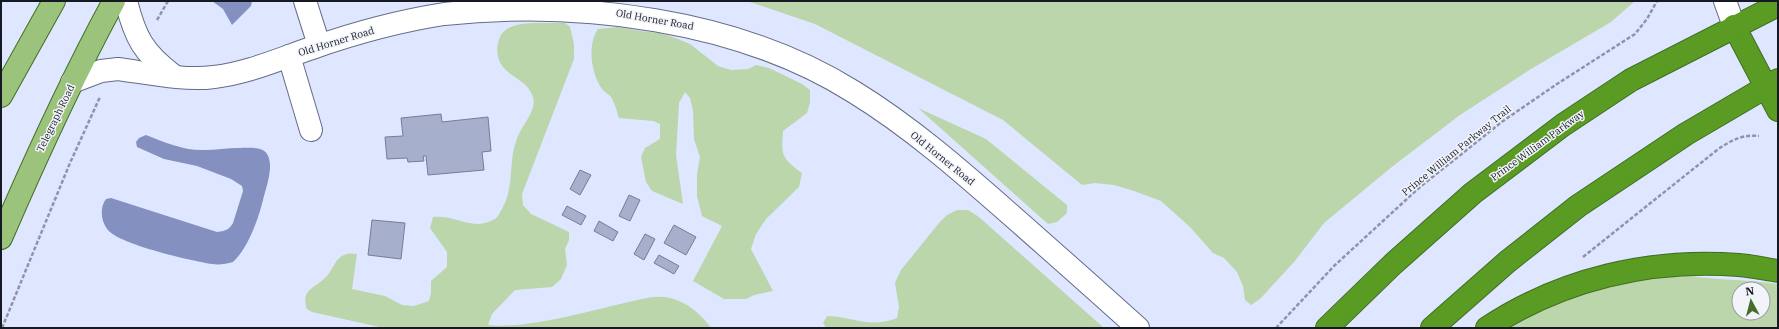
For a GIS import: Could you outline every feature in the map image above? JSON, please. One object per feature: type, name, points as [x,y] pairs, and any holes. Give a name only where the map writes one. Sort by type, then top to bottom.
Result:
[{"type":"highway","name":"Prince William Parkway","points":[[1327,328],[1393,264],[1473,193],[1563,125],[1631,80],[1734,26],[1778,5]]},
{"type":"highway","points":[[1734,26],[1772,84],[1778,110]]},
{"type":"highway","points":[[1432,328],[1507,262],[1578,206],[1686,134],[1772,84]]},
{"type":"highway","points":[[1487,328],[1504,317],[1542,298],[1582,282],[1625,271],[1690,264],[1739,265],[1778,271]]},
{"type":"main road","points":[[1,96],[54,1]]},
{"type":"main road","name":"Telegraph Road","points":[[1,238],[35,159],[72,82],[114,1]]},
{"type":"street","points":[[126,1],[131,20],[141,42],[156,62],[174,76]]},
{"type":"street","points":[[306,1],[319,45]]},
{"type":"street","points":[[1725,1],[1734,26]]},
{"type":"street","name":"Old Horner Road","points":[[72,82],[108,70],[118,69],[192,78],[224,75],[252,69],[319,45],[368,31],[453,12],[518,7],[585,8],[667,19],[710,29],[780,54],[854,91],[887,114],[956,167],[1138,328]]},
{"type":"street","points":[[289,56],[311,130]]},
{"type":"path","points":[[153,26],[168,1]]},
{"type":"path","name":"Prince William Parkway Trail","points":[[1276,328],[1334,266],[1420,187],[1503,121],[1635,34],[1647,19],[1657,1]]},
{"type":"path","points":[[2,328],[70,163],[100,96]]},
{"type":"path","points":[[1583,257],[1717,150],[1738,138],[1751,135],[1759,136]]},
{"type":"green space","points":[[747,1],[1635,1],[1611,22],[1531,69],[1460,115],[1393,166],[1324,223],[1294,262],[1260,299],[1251,305],[1245,300],[1243,286],[1237,272],[1224,258],[1213,253],[1190,227],[1161,201],[1114,185],[1095,183],[1082,185],[1003,120],[815,24]]},
{"type":"green space","points":[[533,23],[565,23],[570,27],[574,44],[574,59],[522,194],[523,205],[531,214],[569,232],[569,240],[565,249],[567,265],[561,279],[552,287],[515,290],[492,314],[488,325],[519,325],[571,316],[645,298],[664,297],[682,302],[698,313],[711,328],[384,328],[312,312],[307,309],[305,302],[307,293],[327,276],[340,257],[349,254],[357,254],[352,289],[385,296],[402,305],[414,306],[429,301],[431,281],[447,267],[447,252],[430,228],[433,217],[450,218],[472,224],[479,224],[487,223],[498,216],[508,195],[513,153],[517,140],[520,131],[529,117],[533,107],[534,102],[531,92],[524,83],[507,71],[500,62],[497,50],[500,36],[510,27],[517,25]]},
{"type":"green space","points":[[618,27],[659,33],[673,37],[690,44],[718,66],[731,70],[748,69],[756,65],[769,68],[802,84],[810,90],[810,103],[807,113],[783,131],[782,146],[784,156],[790,164],[802,173],[799,187],[766,219],[756,234],[751,249],[773,291],[754,295],[746,299],[724,299],[693,281],[722,226],[702,216],[697,196],[697,174],[700,157],[694,139],[693,111],[690,98],[685,92],[679,103],[676,155],[683,204],[652,191],[646,182],[641,157],[645,148],[660,139],[660,124],[653,121],[619,118],[612,99],[602,89],[595,75],[592,59],[592,43],[598,29]]},
{"type":"green space","points":[[918,108],[986,139],[1067,205],[1067,213],[1057,222],[1048,224]]},
{"type":"green space","points":[[957,210],[968,210],[979,217],[1104,328],[826,328],[823,323],[827,316],[862,322],[887,321],[897,318],[899,307],[895,283],[901,270],[939,223],[947,215]]},
{"type":"green space","points":[[1674,274],[1752,281],[1731,281],[1731,321],[1771,321],[1771,283],[1778,284],[1778,328],[1500,328],[1581,289]]},
{"type":"water","points":[[212,1],[252,1],[251,6],[232,25],[223,9]]},
{"type":"water","points":[[146,135],[174,146],[189,149],[205,150],[254,148],[265,151],[270,164],[267,186],[249,240],[239,256],[233,262],[215,264],[174,256],[129,242],[118,237],[107,229],[102,216],[102,207],[106,199],[111,198],[217,232],[226,230],[233,223],[243,191],[242,186],[231,179],[197,166],[164,159],[137,147],[136,142],[139,138]]},
{"type":"building","points":[[441,114],[442,122],[488,117],[491,151],[482,152],[484,170],[428,175],[426,156],[423,156],[424,161],[408,162],[407,158],[387,159],[385,137],[403,136],[401,118]]},
{"type":"building","points":[[580,170],[591,175],[580,195],[570,189]]},
{"type":"building","points":[[629,195],[640,200],[630,221],[619,216]]},
{"type":"building","points":[[567,206],[586,216],[581,225],[562,215]]},
{"type":"building","points":[[372,220],[405,223],[401,259],[368,255]]},
{"type":"building","points":[[599,221],[618,232],[613,241],[594,231]]},
{"type":"building","points":[[674,225],[696,237],[686,255],[664,243]]},
{"type":"building","points":[[645,234],[655,239],[644,260],[634,254]]},
{"type":"building","points":[[659,255],[679,266],[674,274],[654,263]]}]
